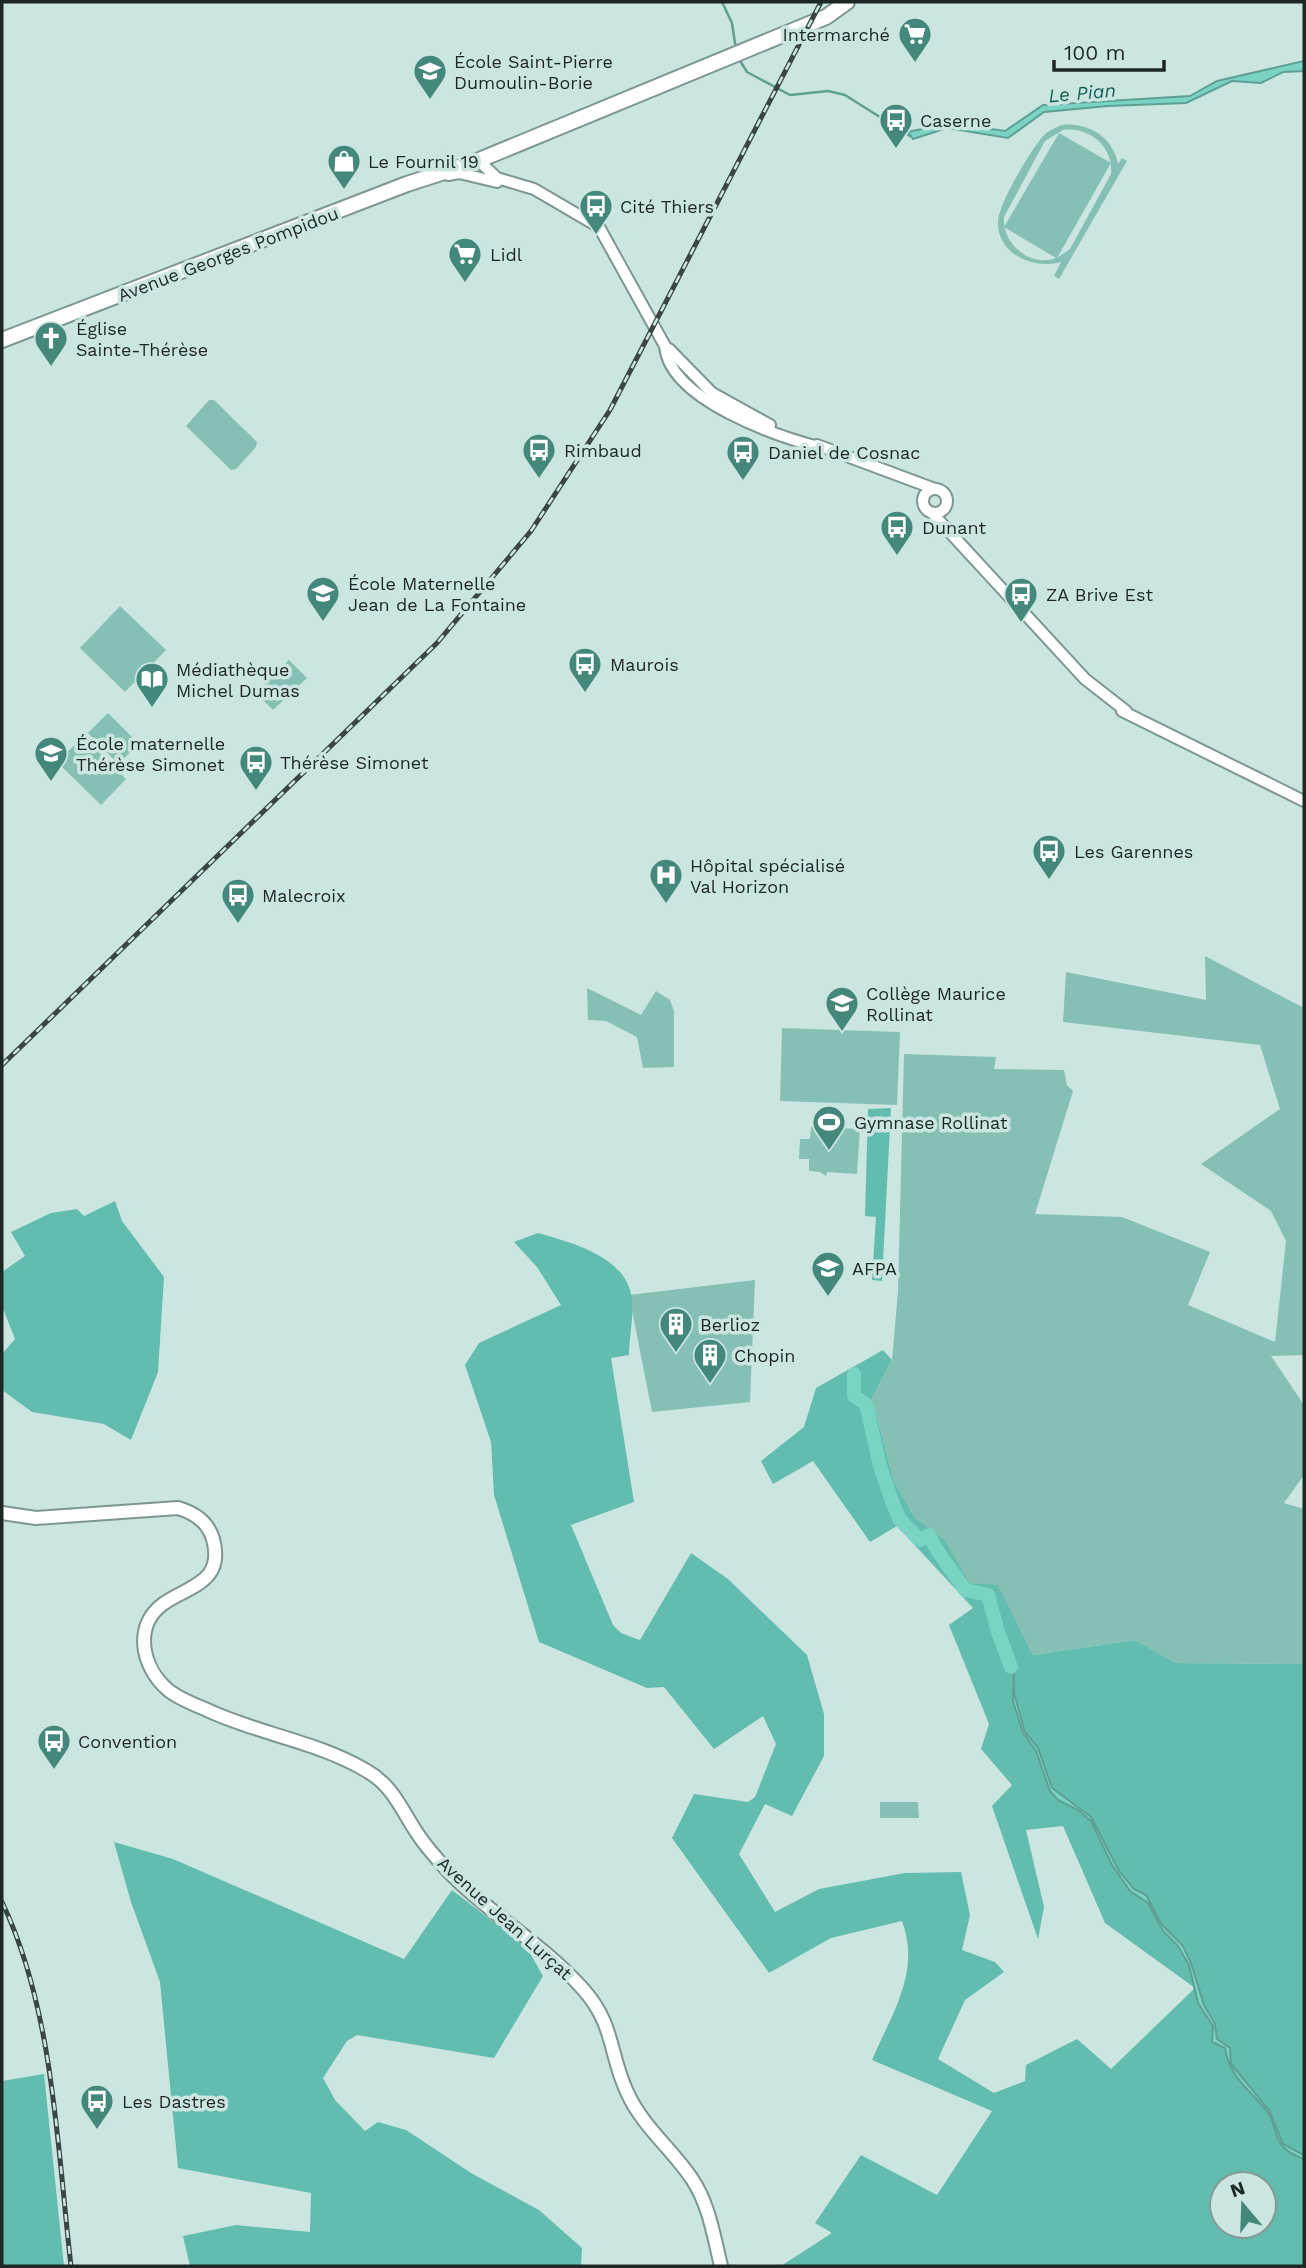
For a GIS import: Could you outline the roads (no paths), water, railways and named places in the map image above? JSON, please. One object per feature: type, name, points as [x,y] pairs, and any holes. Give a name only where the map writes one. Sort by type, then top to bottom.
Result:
[{"type":"main road","points":[[845,7],[859,2]]},
{"type":"main road","name":"Avenue Georges Pompidou","points":[[739,56],[845,7]]},
{"type":"main road","name":"Avenue Georges Pompidou","points":[[2,340],[419,180],[482,160],[568,121],[698,71],[817,31],[845,7]]},
{"type":"main road","name":"Avenue Georges Pompidou","points":[[482,160],[539,129],[568,121]]},
{"type":"main road","name":"Avenue Georges Pompidou","points":[[482,160],[539,129]]},
{"type":"main road","name":"Avenue Jean Lurçat","points":[[2,1513],[36,1518],[178,1508],[199,1518],[214,1543],[212,1567],[201,1584],[162,1604],[149,1619],[143,1639],[151,1668],[167,1689],[190,1702],[278,1738],[338,1754],[384,1783],[417,1834],[450,1873],[556,1962],[596,2005],[613,2042],[627,2092],[645,2122],[691,2178],[710,2223],[721,2266]]},
{"type":"street","points":[[482,160],[496,178],[516,183]]},
{"type":"street","points":[[482,160],[516,183],[567,206],[599,227],[678,373],[727,413],[790,440],[822,448]]},
{"type":"street","points":[[665,346],[697,380],[746,414],[822,448],[946,495],[946,524]]},
{"type":"street","points":[[678,373],[709,396],[720,398]]},
{"type":"street","points":[[727,413],[737,414],[782,434],[793,435]]},
{"type":"street","points":[[906,480],[926,510],[946,524],[1002,590],[1085,679],[1095,697],[1304,801]]},
{"type":"street","points":[[922,502],[925,494],[935,489]]},
{"type":"street","points":[[933,514],[946,507]]},
{"type":"waterway","name":"Le Pian","points":[[722,2],[732,23],[736,50]]},
{"type":"waterway","name":"Le Pian","points":[[739,59],[747,72],[790,95],[828,91],[845,95],[910,136]]},
{"type":"waterway","points":[[854,1374],[854,1396],[866,1404],[880,1466],[900,1520],[920,1540],[929,1535],[965,1590],[988,1595],[1011,1667]]},
{"type":"railway","points":[[2,1065],[437,643],[531,531],[610,410],[821,2]]},
{"type":"railway","points":[[2,1902],[33,1988],[43,2034],[57,2127],[71,2266]]},
{"type":"place","name":"Intermarché","points":[[915,64]]},
{"type":"place","name":"École Saint-Pierre Dumoulin-Borie","points":[[430,101]]},
{"type":"place","name":"Caserne","points":[[896,150]]},
{"type":"place","name":"Le Fournil 19","points":[[344,191]]},
{"type":"place","name":"Cité Thiers","points":[[596,236]]},
{"type":"place","name":"Lidl","points":[[465,284]]},
{"type":"place","name":"Église Sainte-Thérèse","points":[[51,368]]},
{"type":"place","name":"Rimbaud","points":[[539,480]]},
{"type":"place","name":"Daniel de Cosnac","points":[[743,482]]},
{"type":"place","name":"Dunant","points":[[897,557]]},
{"type":"place","name":"École Maternelle Jean de La Fontaine","points":[[323,623]]},
{"type":"place","name":"ZA Brive Est","points":[[1021,624]]},
{"type":"place","name":"Maurois","points":[[585,694]]},
{"type":"place","name":"Médiathèque Michel Dumas","points":[[152,709]]},
{"type":"place","name":"École maternelle Thérèse Simonet","points":[[51,783]]},
{"type":"place","name":"Thérèse Simonet","points":[[256,792]]},
{"type":"place","name":"Les Garennes","points":[[1049,881]]},
{"type":"place","name":"Hôpital spécialisé Val Horizon","points":[[666,905]]},
{"type":"place","name":"Malecroix","points":[[238,925]]},
{"type":"place","name":"Collège Maurice Rollinat","points":[[842,1033]]},
{"type":"place","name":"Gymnase Rollinat","points":[[829,1152]]},
{"type":"place","name":"AFPA","points":[[828,1298]]},
{"type":"place","name":"Berlioz","points":[[676,1354]]},
{"type":"place","name":"Chopin","points":[[710,1385]]},
{"type":"place","name":"Convention","points":[[54,1771]]},
{"type":"place","name":"Les Dastres","points":[[97,2131]]}]
